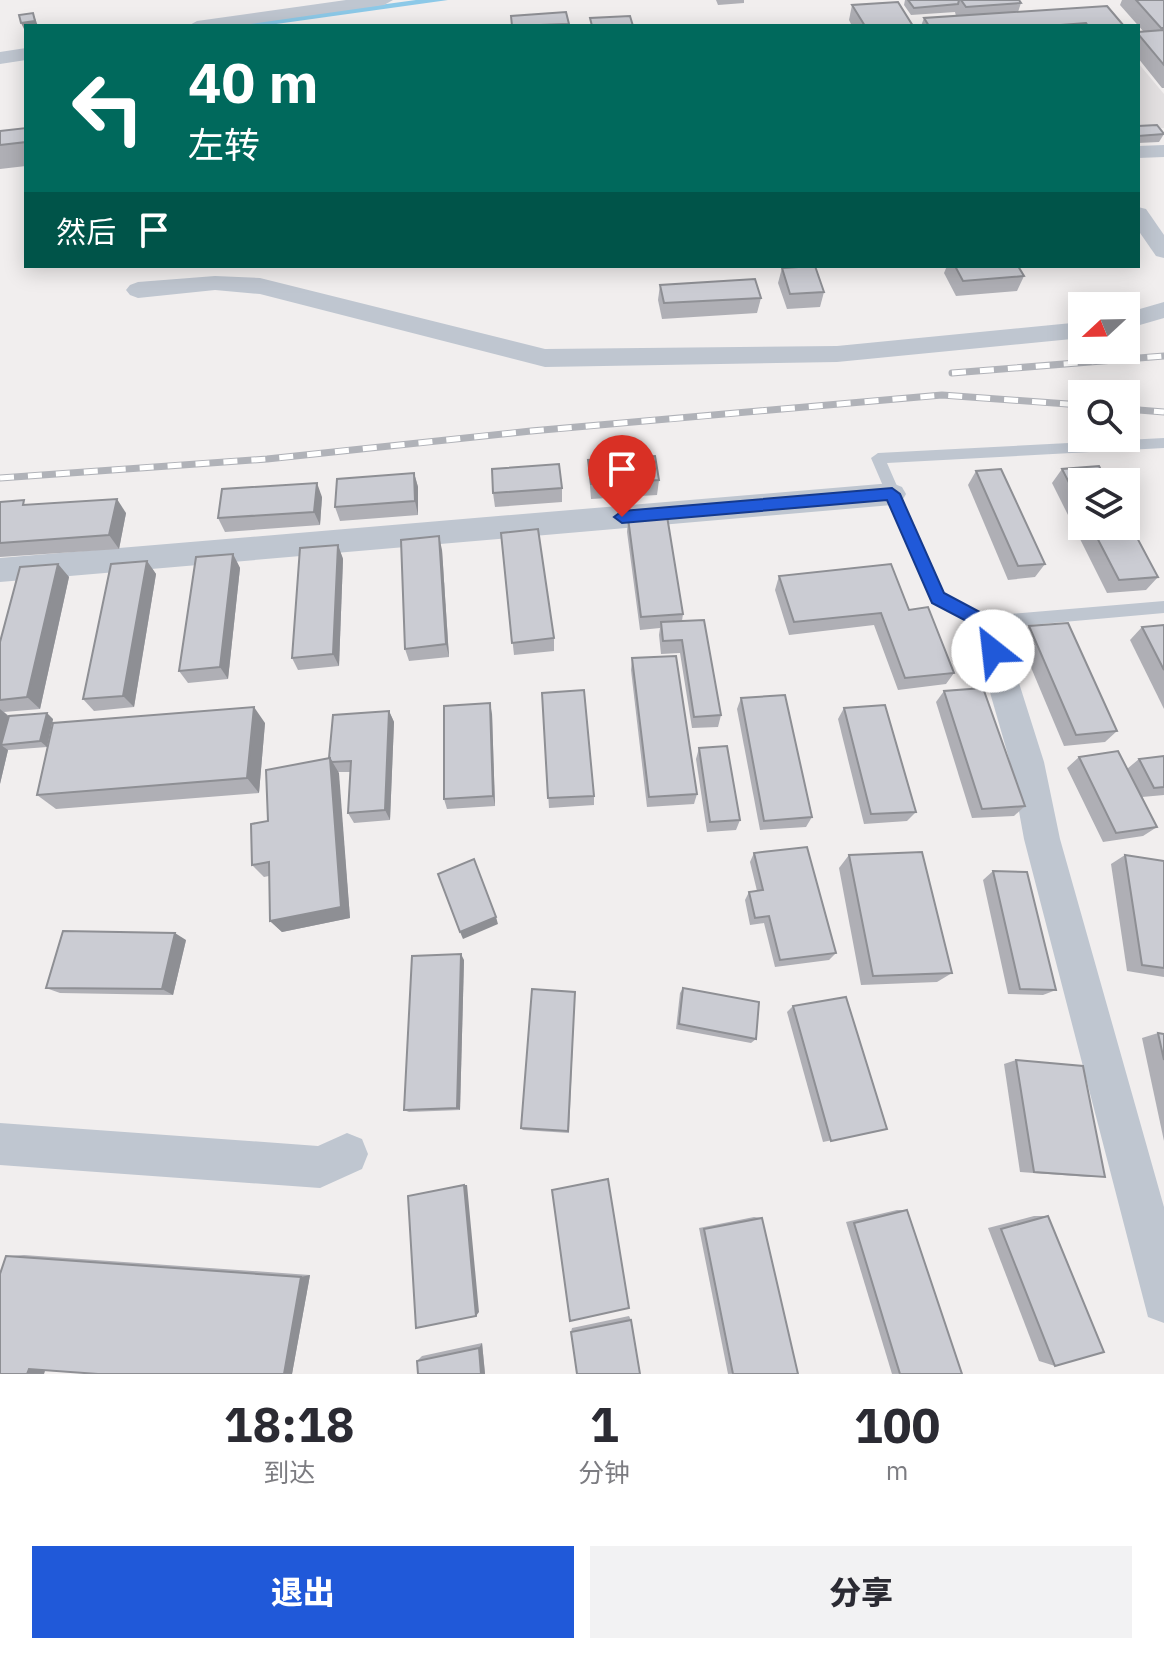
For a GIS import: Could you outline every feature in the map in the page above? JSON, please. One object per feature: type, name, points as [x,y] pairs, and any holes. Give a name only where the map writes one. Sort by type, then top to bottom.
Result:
[{"type":"street","points":[[211,24],[384,0]]},
{"type":"street","points":[[0,58],[24,54]]},
{"type":"street","points":[[1140,152],[1164,151]]},
{"type":"street","points":[[1140,217],[1164,251]]},
{"type":"street","points":[[138,290],[215,283],[260,286],[545,358],[837,354],[1068,331]]},
{"type":"street","points":[[1140,317],[1164,310]]},
{"type":"street","points":[[0,570],[892,494]]},
{"type":"street","points":[[985,623],[1027,762],[1042,839],[1143,1209],[1164,1301]]},
{"type":"street","points":[[0,1144],[320,1167],[347,1154]]},
{"type":"lane","points":[[1164,443],[878,458],[938,598],[985,623],[1164,607]]},
{"type":"shaded area","points":[[1140,65],[1164,94],[1164,128],[1140,130]]},
{"type":"water","points":[[416,0],[448,0],[276,24],[240,24]]},
{"type":"building","points":[[908,0],[959,0],[958,4],[914,8]]},
{"type":"building","points":[[961,0],[1019,0],[1021,3],[966,7]]},
{"type":"building","points":[[1136,0],[1164,0],[1164,28],[1161,28]]},
{"type":"building","points":[[898,2],[912,24],[864,24],[852,5]]},
{"type":"building","points":[[1107,6],[1122,24],[928,24],[924,18]]},
{"type":"building","points":[[566,12],[569,24],[512,24],[511,16]]},
{"type":"building","points":[[33,13],[35,21],[21,23],[19,15]]},
{"type":"building","points":[[630,16],[632,24],[592,24],[590,18]]},
{"type":"building","points":[[1164,30],[1164,65],[1140,36],[1140,32]]},
{"type":"building","points":[[1157,125],[1164,134],[1140,136],[1140,126]]},
{"type":"building","points":[[24,128],[24,142],[0,145],[0,131]]},
{"type":"building","points":[[782,268],[816,268],[824,292],[790,294]]},
{"type":"building","points":[[956,268],[1019,268],[1024,276],[963,281]]},
{"type":"building","points":[[755,279],[761,298],[664,303],[660,285]]},
{"type":"building","points":[[655,456],[659,480],[591,484],[588,460]]},
{"type":"building","points":[[559,464],[562,488],[493,493],[492,469]]},
{"type":"building","points":[[1001,469],[1045,564],[1018,566],[976,471]]},
{"type":"building","points":[[414,473],[415,501],[335,507],[337,479]]},
{"type":"building","points":[[317,483],[314,512],[218,518],[222,489]]},
{"type":"building","points":[[117,499],[109,535],[0,543],[0,502],[24,500],[23,505]]},
{"type":"building","points":[[667,516],[683,614],[641,617],[628,518]]},
{"type":"building","points":[[538,529],[554,638],[512,643],[501,533]]},
{"type":"building","points":[[439,536],[446,644],[405,649],[401,540]]},
{"type":"building","points":[[1098,540],[1138,540],[1158,577],[1119,580]]},
{"type":"building","points":[[338,545],[333,654],[292,658],[300,548]]},
{"type":"building","points":[[233,554],[220,667],[179,671],[196,557]]},
{"type":"building","points":[[147,561],[123,696],[83,699],[111,564]]},
{"type":"building","points":[[58,564],[27,697],[0,700],[0,642],[20,567]]},
{"type":"building","points":[[891,564],[909,610],[928,607],[954,673],[905,678],[881,613],[794,622],[779,576]]},
{"type":"building","points":[[704,620],[721,715],[694,717],[682,640],[663,641],[661,622]]},
{"type":"building","points":[[1068,623],[1117,731],[1076,735],[1029,626]]},
{"type":"building","points":[[1164,625],[1164,670],[1142,627]]},
{"type":"building","points":[[676,656],[697,794],[649,797],[632,658]]},
{"type":"building","points":[[983,688],[1025,806],[982,809],[944,691]]},
{"type":"building","points":[[584,690],[594,796],[548,798],[542,693]]},
{"type":"building","points":[[785,695],[812,817],[764,821],[741,698]]},
{"type":"building","points":[[490,703],[493,796],[444,799],[444,706]]},
{"type":"building","points":[[885,705],[916,812],[871,814],[844,708]]},
{"type":"building","points":[[254,707],[247,778],[37,795],[53,723]]},
{"type":"building","points":[[389,711],[385,810],[348,813],[351,761],[332,762],[329,758],[333,715]]},
{"type":"building","points":[[47,713],[40,741],[1,745],[9,716]]},
{"type":"building","points":[[727,746],[740,820],[710,822],[699,748]]},
{"type":"building","points":[[1118,751],[1157,827],[1116,833],[1079,757]]},
{"type":"building","points":[[1164,756],[1164,787],[1154,788],[1139,759]]},
{"type":"building","points":[[330,758],[341,907],[270,921],[269,862],[252,865],[251,824],[268,821],[266,770]]},
{"type":"building","points":[[807,847],[836,953],[780,960],[769,916],[755,918],[749,892],[763,890],[754,853]]},
{"type":"building","points":[[922,852],[952,973],[873,976],[849,855]]},
{"type":"building","points":[[1125,855],[1164,861],[1164,968],[1142,965]]},
{"type":"building","points":[[474,859],[496,917],[460,932],[438,874]]},
{"type":"building","points":[[993,871],[1027,872],[1056,990],[1020,989]]},
{"type":"building","points":[[63,931],[175,933],[162,989],[46,988]]},
{"type":"building","points":[[461,954],[457,1108],[404,1110],[412,956]]},
{"type":"building","points":[[683,988],[759,1002],[756,1039],[679,1024]]},
{"type":"building","points":[[532,989],[575,992],[568,1131],[521,1128]]},
{"type":"building","points":[[846,997],[887,1129],[831,1141],[793,1006]]},
{"type":"building","points":[[1158,1033],[1164,1034],[1164,1060]]},
{"type":"building","points":[[1016,1060],[1083,1066],[1105,1177],[1034,1172]]},
{"type":"building","points":[[608,1179],[629,1308],[570,1321],[552,1190]]},
{"type":"building","points":[[464,1185],[476,1316],[416,1328],[408,1196]]},
{"type":"building","points":[[907,1210],[962,1374],[900,1374],[854,1223]]},
{"type":"building","points":[[1048,1216],[1104,1352],[1055,1366],[1001,1229]]},
{"type":"building","points":[[762,1218],[798,1374],[733,1374],[704,1229]]},
{"type":"building","points":[[6,1256],[301,1277],[284,1374],[98,1374],[29,1369],[27,1374],[0,1374],[0,1274]]},
{"type":"building","points":[[631,1320],[640,1374],[577,1374],[571,1332]]},
{"type":"building","points":[[479,1348],[481,1374],[418,1374],[417,1361]]},
{"type":"railway","points":[[952,373],[1164,356]]},
{"type":"railway","points":[[0,478],[267,459],[531,431],[942,395],[1068,404]]},
{"type":"railway","points":[[1140,410],[1164,412]]},
{"type":"route","points":[[622,517],[892,494],[938,598],[985,623],[993,651]]}]
